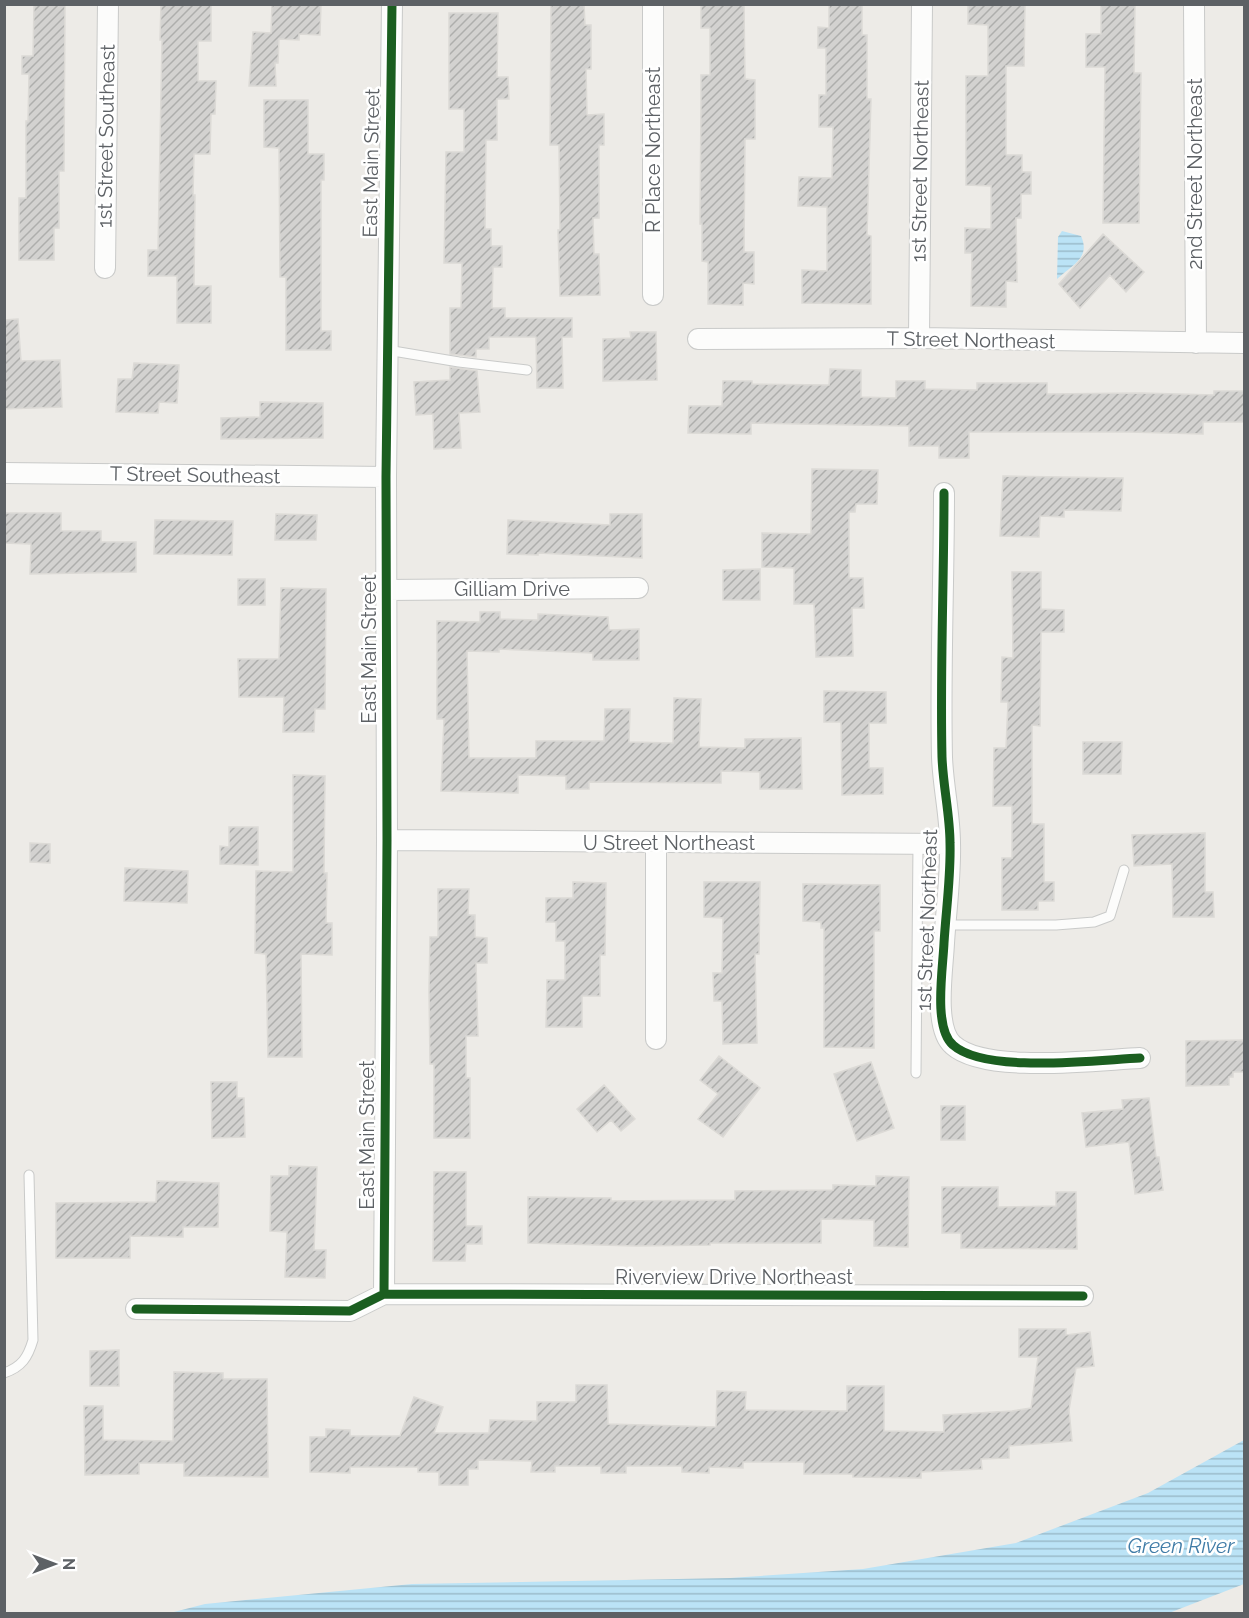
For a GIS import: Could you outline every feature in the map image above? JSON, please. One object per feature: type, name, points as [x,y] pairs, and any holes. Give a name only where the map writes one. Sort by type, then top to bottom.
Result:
[{"type":"street","name":"1st Street Southeast","points":[[105,268],[108,4]]},
{"type":"street","name":"East Main Street","points":[[384,1294],[387,840],[386,477],[392,4]]},
{"type":"street","name":"R Place Northeast","points":[[653,4],[653,295]]},
{"type":"street","name":"1st Street Northeast","points":[[919,338],[922,4]]},
{"type":"street","name":"2nd Street Northeast","points":[[1194,4],[1196,343]]},
{"type":"street","name":"T Street Northeast","points":[[698,339],[919,338],[1245,343]]},
{"type":"street","name":"T Street Southeast","points":[[4,473],[386,477]]},
{"type":"street","name":"1st Street Northeast","points":[[944,493],[942,759],[950,844],[942,1018],[946,1037],[960,1051],[983,1059],[1016,1063],[1140,1058]]},
{"type":"street","name":"Gilliam Drive","points":[[386,590],[638,588]]},
{"type":"street","name":"U Street Northeast","points":[[387,840],[950,844]]},
{"type":"street","points":[[656,843],[656,1039]]},
{"type":"street","points":[[136,1309],[351,1311],[384,1294]]},
{"type":"street","name":"Riverview Drive Northeast","points":[[384,1294],[1083,1296]]},
{"type":"lane","points":[[387,350],[527,370]]},
{"type":"lane","points":[[916,1073],[918,844]]},
{"type":"lane","points":[[945,925],[1056,925],[1094,922],[1110,916],[1124,870]]},
{"type":"lane","points":[[4,1373],[17,1368],[29,1354],[33,1340],[29,1175]]},
{"type":"water","points":[[1062,231],[1081,236],[1084,250],[1074,265],[1057,279],[1058,237]]},
{"type":"water","name":"Green River","points":[[1244,1440],[1244,1584],[1169,1613],[170,1613],[205,1604],[412,1584],[730,1578],[863,1569],[1016,1543],[1148,1493]]},
{"type":"building","points":[[34,4],[65,4],[64,171],[59,171],[59,228],[54,228],[54,260],[19,260],[19,198],[26,198],[26,121],[28,121],[29,74],[22,74],[22,56],[33,56]]},
{"type":"building","points":[[161,4],[211,5],[211,41],[198,41],[198,81],[216,81],[215,114],[211,114],[210,154],[194,154],[193,195],[195,195],[194,286],[211,286],[211,323],[177,323],[177,276],[148,276],[148,250],[158,250]]},
{"type":"building","points":[[272,4],[321,4],[320,35],[299,34],[299,40],[279,39],[278,63],[275,63],[276,86],[249,86],[253,32],[271,33]]},
{"type":"building","points":[[551,4],[584,4],[585,25],[591,25],[591,69],[586,69],[587,115],[604,114],[604,145],[599,145],[599,218],[593,218],[594,254],[599,254],[600,295],[560,296],[559,145],[550,145]]},
{"type":"building","points":[[701,4],[744,4],[745,79],[755,80],[755,139],[745,139],[744,252],[754,252],[754,284],[743,283],[743,305],[708,304],[708,262],[702,261],[702,224],[700,224],[701,75],[710,75],[710,28],[701,28]]},
{"type":"building","points":[[829,4],[862,4],[862,35],[867,35],[867,99],[871,99],[867,235],[871,236],[871,304],[802,303],[802,270],[827,271],[827,207],[798,206],[799,177],[832,178],[833,127],[819,127],[819,95],[826,95],[826,48],[818,48],[818,27],[829,28]]},
{"type":"building","points":[[968,4],[1025,4],[1024,66],[1006,66],[1006,155],[1022,155],[1022,172],[1031,172],[1031,194],[1021,194],[1021,218],[1016,218],[1017,282],[1006,281],[1006,307],[971,306],[972,253],[965,253],[965,228],[991,229],[991,186],[966,185],[966,76],[988,76],[988,25],[968,24]]},
{"type":"building","points":[[1101,4],[1135,4],[1134,73],[1141,73],[1139,223],[1103,223],[1105,67],[1086,67],[1086,34],[1101,34]]},
{"type":"building","points":[[449,13],[498,13],[497,77],[508,77],[509,99],[497,99],[497,140],[486,140],[485,229],[491,229],[491,246],[502,246],[502,267],[493,267],[492,308],[505,308],[505,318],[572,318],[572,337],[562,337],[563,388],[537,388],[536,337],[489,337],[489,349],[476,349],[476,357],[450,354],[450,308],[461,308],[462,263],[444,263],[446,152],[464,152],[464,109],[449,109]]},
{"type":"building","points":[[264,100],[308,100],[308,154],[324,154],[324,180],[321,180],[321,331],[331,331],[331,350],[286,350],[286,277],[280,277],[279,148],[264,147]]},
{"type":"building","points":[[1103,234],[1144,272],[1126,292],[1110,275],[1080,308],[1059,284]]},
{"type":"building","points":[[18,319],[21,361],[60,360],[62,407],[4,409],[4,320]]},
{"type":"building","points":[[630,332],[656,332],[657,380],[603,381],[603,339],[631,338]]},
{"type":"building","points":[[134,363],[179,365],[177,403],[159,402],[158,413],[116,412],[118,379],[132,379]]},
{"type":"building","points":[[450,367],[477,371],[480,412],[459,413],[461,448],[434,449],[433,414],[416,415],[414,382],[450,380]]},
{"type":"building","points":[[830,369],[861,370],[861,397],[896,398],[896,381],[925,381],[925,389],[977,390],[977,383],[1047,383],[1047,394],[1214,395],[1214,391],[1245,391],[1245,422],[1203,422],[1203,434],[969,432],[969,458],[939,458],[939,446],[909,446],[909,426],[751,423],[751,434],[688,433],[689,406],[722,406],[723,381],[752,381],[752,384],[829,385]]},
{"type":"building","points":[[260,402],[323,403],[323,438],[221,439],[221,418],[260,417]]},
{"type":"building","points":[[812,469],[878,470],[877,504],[856,504],[855,512],[849,512],[849,578],[863,578],[864,608],[852,608],[853,656],[816,657],[814,604],[794,604],[794,568],[762,567],[762,533],[811,534]]},
{"type":"building","points":[[1003,476],[1123,478],[1121,511],[1064,510],[1064,517],[1040,516],[1039,537],[1000,536]]},
{"type":"building","points":[[4,513],[61,513],[61,531],[101,531],[101,542],[136,542],[136,572],[30,574],[31,544],[4,543]]},
{"type":"building","points":[[276,514],[317,515],[316,540],[275,540]]},
{"type":"building","points":[[610,514],[642,514],[642,558],[538,553],[538,555],[507,554],[508,520],[610,525]]},
{"type":"building","points":[[155,520],[233,521],[232,555],[154,554]]},
{"type":"building","points":[[760,569],[760,600],[723,600],[723,570]]},
{"type":"building","points":[[1012,572],[1041,572],[1041,609],[1064,610],[1064,632],[1041,632],[1040,726],[1032,725],[1032,824],[1044,824],[1044,882],[1054,882],[1054,901],[1038,901],[1038,910],[1002,910],[1002,858],[1012,858],[1012,806],[993,806],[994,748],[1006,748],[1008,702],[1001,702],[1002,657],[1013,658]]},
{"type":"building","points":[[238,579],[265,579],[265,605],[238,605]]},
{"type":"building","points":[[281,588],[326,589],[325,709],[315,709],[314,732],[283,732],[284,697],[239,697],[238,659],[279,659]]},
{"type":"building","points":[[480,612],[500,612],[500,619],[538,620],[538,614],[608,617],[609,630],[639,629],[639,660],[593,660],[593,653],[499,649],[499,652],[467,651],[469,758],[536,758],[536,741],[604,741],[605,709],[630,709],[629,742],[673,743],[674,698],[701,699],[699,747],[745,748],[745,739],[801,738],[802,789],[760,789],[760,772],[721,771],[721,783],[589,782],[589,789],[566,789],[566,776],[518,775],[518,793],[441,791],[444,719],[437,719],[437,621],[480,622]]},
{"type":"building","points":[[824,691],[886,692],[886,723],[869,723],[869,768],[883,768],[883,794],[842,795],[841,722],[824,722]]},
{"type":"building","points":[[1083,742],[1122,742],[1121,774],[1083,774]]},
{"type":"building","points":[[293,775],[325,776],[324,873],[327,873],[326,923],[332,923],[332,955],[301,954],[302,1057],[268,1057],[266,954],[255,953],[256,871],[293,872]]},
{"type":"building","points":[[229,827],[258,827],[258,865],[220,864],[220,846],[229,847]]},
{"type":"building","points":[[1205,833],[1205,892],[1213,892],[1214,917],[1173,917],[1172,864],[1134,866],[1132,835]]},
{"type":"building","points":[[30,843],[50,844],[50,863],[30,862]]},
{"type":"building","points":[[125,868],[188,871],[187,903],[124,901]]},
{"type":"building","points":[[573,882],[606,883],[605,955],[600,955],[600,996],[582,996],[582,1027],[546,1027],[547,980],[565,980],[565,941],[556,941],[556,922],[546,922],[546,898],[573,898]]},
{"type":"building","points":[[704,882],[760,882],[759,954],[755,954],[757,1043],[723,1044],[722,1001],[714,1001],[713,973],[722,973],[723,918],[704,917]]},
{"type":"building","points":[[803,884],[880,885],[880,931],[874,931],[874,1048],[824,1047],[824,928],[821,928],[821,922],[803,921]]},
{"type":"building","points":[[438,889],[469,889],[468,915],[475,915],[475,937],[487,938],[487,963],[476,963],[478,1036],[466,1036],[466,1078],[470,1078],[470,1138],[434,1138],[434,1064],[430,1064],[429,990],[430,937],[438,937]]},
{"type":"building","points":[[1245,1040],[1245,1072],[1233,1072],[1233,1077],[1229,1077],[1229,1085],[1186,1086],[1186,1041]]},
{"type":"building","points":[[719,1056],[760,1088],[723,1137],[698,1119],[718,1094],[700,1080]]},
{"type":"building","points":[[871,1062],[894,1128],[857,1141],[834,1074]]},
{"type":"building","points":[[211,1082],[237,1082],[237,1098],[244,1098],[245,1137],[212,1138]]},
{"type":"building","points":[[604,1085],[635,1119],[621,1131],[611,1120],[597,1132],[577,1109]]},
{"type":"building","points":[[1149,1098],[1156,1157],[1159,1157],[1163,1190],[1135,1194],[1129,1142],[1086,1147],[1082,1113],[1123,1109],[1122,1100]]},
{"type":"building","points":[[941,1106],[965,1106],[965,1140],[941,1140]]},
{"type":"building","points":[[289,1166],[317,1167],[314,1250],[326,1250],[325,1278],[285,1277],[287,1232],[270,1231],[271,1176],[289,1176]]},
{"type":"building","points":[[434,1172],[466,1172],[466,1226],[482,1226],[482,1244],[466,1244],[465,1261],[433,1261]]},
{"type":"building","points":[[876,1176],[909,1177],[908,1247],[874,1246],[874,1220],[821,1219],[821,1243],[636,1246],[528,1243],[528,1197],[611,1198],[611,1201],[735,1200],[735,1191],[833,1190],[833,1185],[876,1186]]},
{"type":"building","points":[[157,1181],[219,1183],[218,1227],[183,1227],[183,1237],[130,1236],[130,1258],[56,1258],[56,1203],[156,1202]]},
{"type":"building","points":[[942,1187],[998,1187],[998,1207],[1056,1206],[1056,1192],[1076,1192],[1077,1249],[961,1248],[961,1233],[942,1233]]},
{"type":"building","points":[[1019,1329],[1066,1329],[1066,1335],[1090,1332],[1094,1366],[1076,1368],[1069,1410],[1072,1441],[1009,1446],[1009,1458],[981,1459],[982,1469],[921,1472],[921,1478],[804,1474],[804,1462],[743,1462],[743,1468],[709,1467],[709,1473],[682,1472],[682,1466],[626,1466],[626,1473],[601,1473],[601,1466],[555,1466],[555,1472],[531,1472],[532,1461],[478,1460],[478,1469],[468,1469],[468,1485],[439,1485],[439,1472],[418,1472],[418,1467],[350,1467],[350,1473],[310,1472],[310,1437],[326,1437],[326,1429],[350,1430],[350,1436],[400,1436],[414,1397],[443,1407],[434,1433],[489,1433],[490,1420],[537,1421],[537,1402],[576,1402],[576,1385],[607,1385],[608,1424],[716,1427],[717,1391],[746,1392],[745,1410],[847,1411],[847,1386],[884,1386],[884,1431],[944,1432],[943,1415],[1031,1408],[1038,1357],[1019,1357]]},
{"type":"building","points":[[119,1350],[119,1386],[90,1386],[90,1351]]},
{"type":"building","points":[[174,1372],[223,1373],[223,1379],[267,1379],[268,1477],[184,1476],[184,1463],[139,1463],[139,1474],[85,1475],[84,1406],[103,1406],[103,1440],[173,1441]]},
{"type":"cycle path","points":[[384,1294],[387,840],[386,477],[392,4]]},
{"type":"cycle path","points":[[944,493],[942,757],[950,855],[941,1012],[947,1037],[953,1045],[968,1054],[990,1060],[1042,1063],[1140,1058]]},
{"type":"cycle path","points":[[136,1309],[350,1311],[384,1294],[1083,1296]]}]
